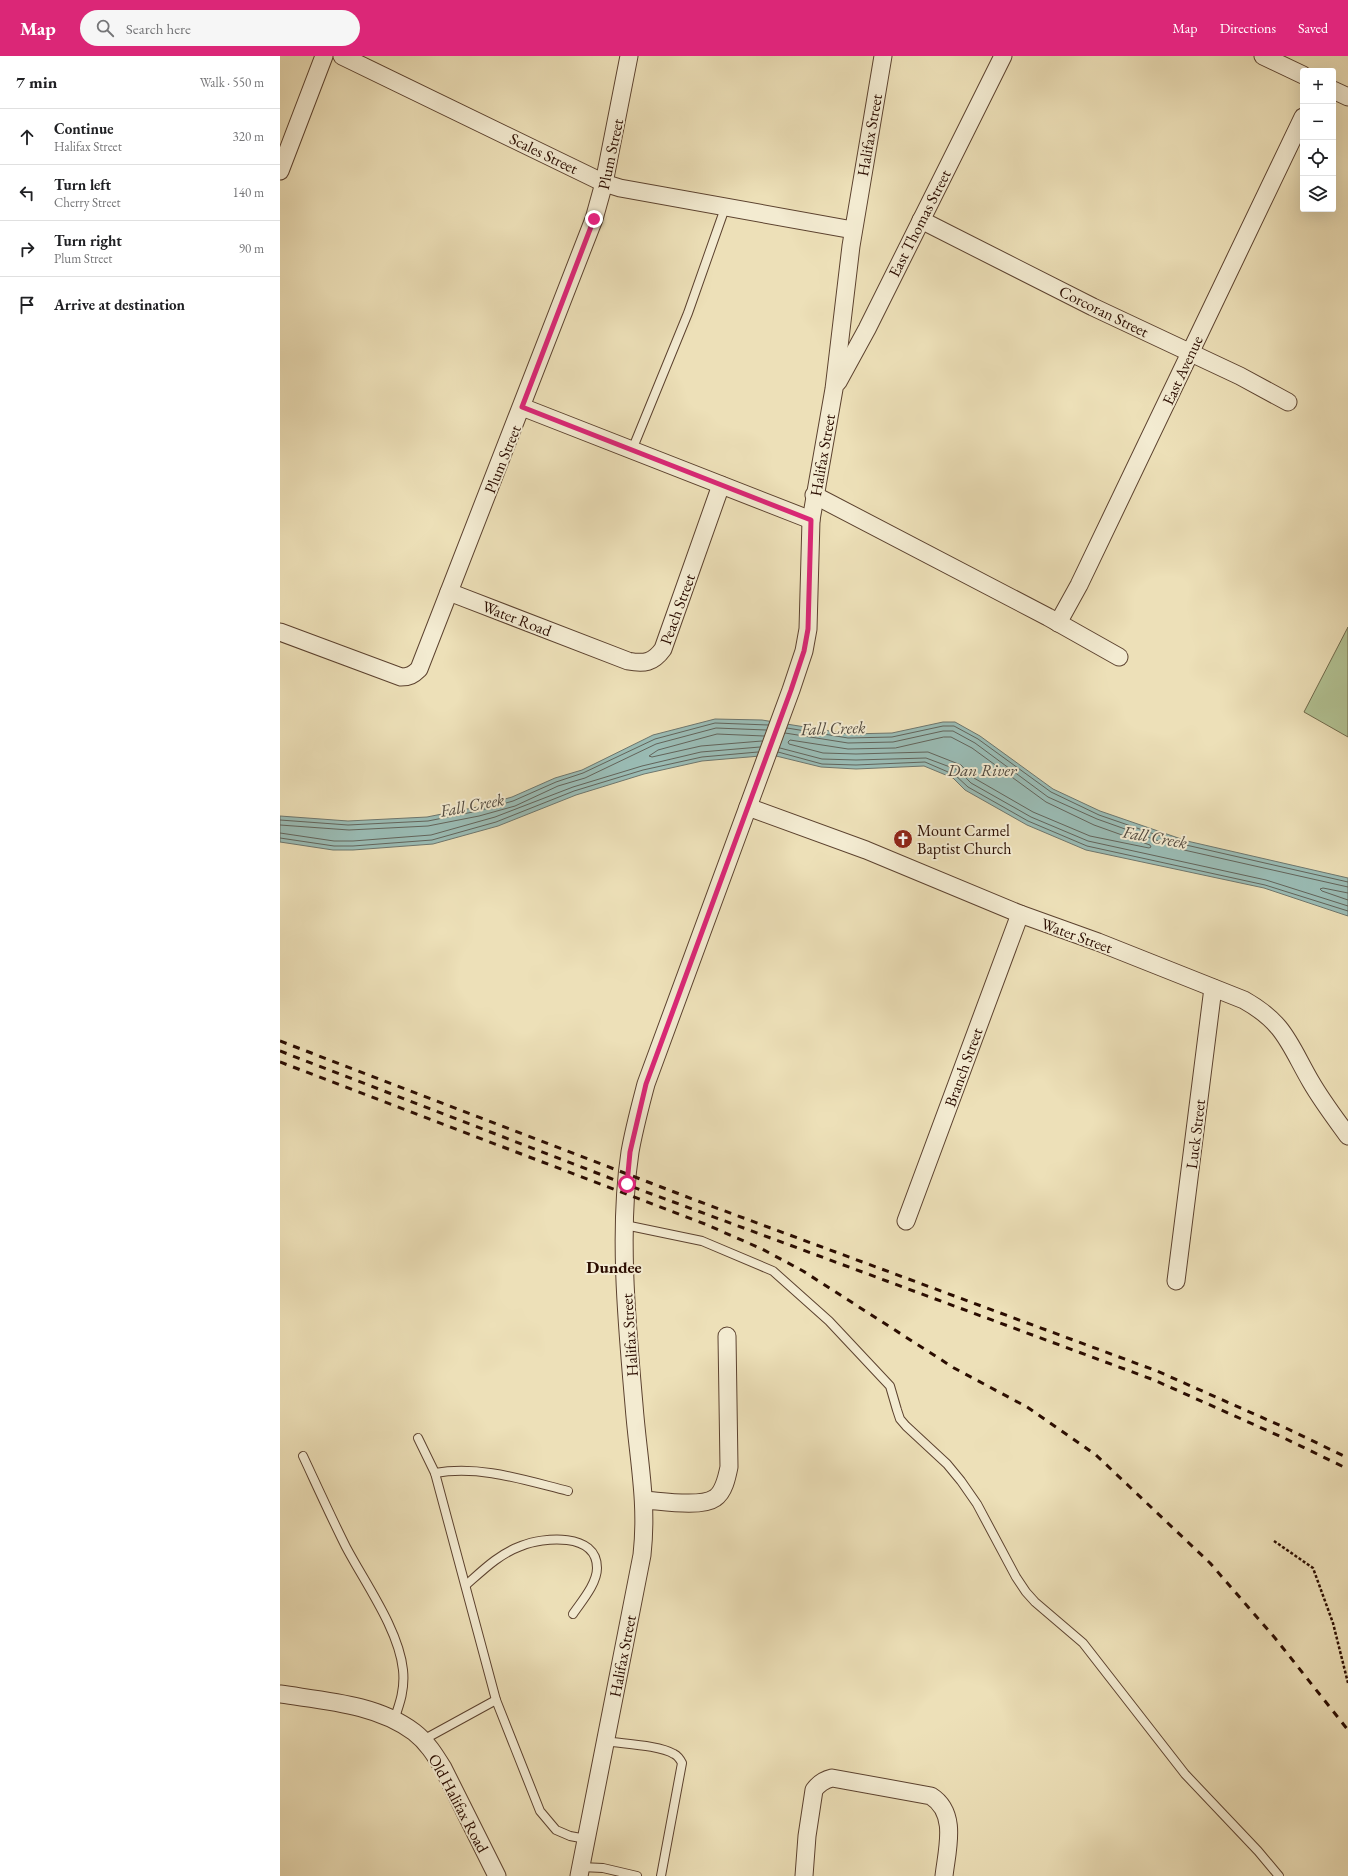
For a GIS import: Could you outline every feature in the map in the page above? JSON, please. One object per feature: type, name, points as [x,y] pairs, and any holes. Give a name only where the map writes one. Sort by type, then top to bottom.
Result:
[{"type":"street","points":[[280,171],[324,56]]},
{"type":"street","name":"Scales Street","points":[[342,56],[604,183],[620,188],[725,208],[853,230]]},
{"type":"street","name":"Plum Street","points":[[280,632],[401,677],[414,675],[420,669],[594,219],[604,183],[629,56]]},
{"type":"street","name":"Halifax Street","points":[[580,1872],[642,1555],[645,1527],[644,1500],[633,1398],[627,1303],[625,1224],[630,1152],[646,1084],[804,651],[808,629],[811,520],[814,495],[834,388],[853,230],[883,56]]},
{"type":"street","name":"East Thomas Street","points":[[834,388],[867,329],[1004,56]]},
{"type":"street","points":[[1263,56],[1300,74]]},
{"type":"street","points":[[1336,91],[1348,97]]},
{"type":"street","name":"East Avenue","points":[[1058,622],[1079,585],[1300,123]]},
{"type":"street","name":"Corcoran Street","points":[[921,220],[1093,307],[1240,376],[1288,402]]},
{"type":"street","points":[[522,407],[811,520]]},
{"type":"street","name":"Peach Street","points":[[584,644],[628,661],[640,663],[649,662],[657,657],[663,649],[721,485]]},
{"type":"street","points":[[814,495],[1058,622],[1119,657]]},
{"type":"street","name":"Water Road","points":[[449,592],[584,644]]},
{"type":"street","name":"Water Street","points":[[748,807],[866,850],[1020,914],[1098,942],[1244,1000],[1260,1009],[1277,1023],[1288,1038],[1312,1083],[1348,1136]]},
{"type":"street","name":"Branch Street","points":[[906,1221],[1020,914]]},
{"type":"street","name":"Luck Street","points":[[1176,1281],[1213,988]]},
{"type":"street","points":[[644,1500],[684,1503],[708,1502],[716,1498],[720,1492],[727,1478],[729,1467],[727,1336]]},
{"type":"street","name":"Old Halifax Road","points":[[280,1694],[352,1706],[375,1712],[394,1720],[423,1740],[433,1751],[443,1768],[497,1876]]},
{"type":"street","points":[[804,1876],[807,1836],[814,1790],[818,1784],[825,1779],[832,1778],[931,1796],[938,1801],[946,1811],[949,1821],[944,1876]]},
{"type":"lane","points":[[632,450],[688,313],[725,208]]},
{"type":"lane","points":[[625,1224],[702,1241],[773,1271],[829,1321],[890,1386],[900,1419],[947,1464],[962,1481],[977,1504],[1016,1577],[1026,1592],[1035,1602],[1083,1643],[1185,1774],[1258,1851],[1279,1876]]},
{"type":"lane","points":[[418,1438],[435,1473],[496,1700],[540,1811],[556,1830],[570,1836],[586,1839]]},
{"type":"lane","points":[[303,1456],[346,1546],[386,1619],[400,1654],[403,1670],[403,1690],[402,1698],[394,1720]]},
{"type":"lane","points":[[435,1473],[453,1470],[487,1472],[568,1491]]},
{"type":"lane","points":[[466,1585],[488,1565],[506,1553],[521,1546],[535,1541],[554,1538],[568,1540],[582,1544],[590,1551],[595,1558],[597,1568],[594,1581],[573,1614]]},
{"type":"lane","points":[[423,1740],[496,1700]]},
{"type":"lane","points":[[605,1741],[650,1747],[673,1753],[682,1763],[662,1876]]},
{"type":"lane","points":[[580,1872],[603,1868],[637,1876]]},
{"type":"path","points":[[1274,1541],[1313,1568],[1333,1623],[1348,1683]]},
{"type":"green space","points":[[1348,627],[1348,737],[1304,712]]},
{"type":"water","name":"Dan River","points":[[715,719],[762,720],[848,734],[892,733],[943,722],[955,722],[980,736],[1053,789],[1100,811],[1187,841],[1348,878],[1348,916],[1264,888],[1086,850],[1027,825],[965,790],[953,778],[924,766],[856,769],[821,767],[772,755],[702,761],[644,774],[576,795],[498,826],[433,844],[333,850],[280,842],[280,816],[348,821],[427,817],[477,807],[512,797],[555,778],[582,770],[653,735]]},
{"type":"railway","points":[[280,1041],[695,1200],[1157,1371],[1288,1429],[1348,1458]]},
{"type":"railway","points":[[280,1051],[641,1190],[1154,1380],[1284,1438],[1348,1469]]},
{"type":"railway","points":[[280,1062],[705,1224],[762,1249],[803,1271],[954,1368],[1027,1407],[1096,1455],[1210,1563],[1275,1638],[1348,1730]]},
{"type":"place","name":"Mount Carmel Baptist Church","points":[[903,839]]},
{"type":"district","name":"Dundee","points":[[614,1267]]},
{"type":"route","points":[[594,219],[522,407],[811,520],[808,629],[804,651],[646,1084],[630,1152],[627,1184]]},
{"type":"water label","name":"Fall Creek","points":[[833,728]]},
{"type":"water label","name":"Fall Creek","points":[[472,805]]},
{"type":"water label","name":"Fall Creek","points":[[1155,837]]}]
